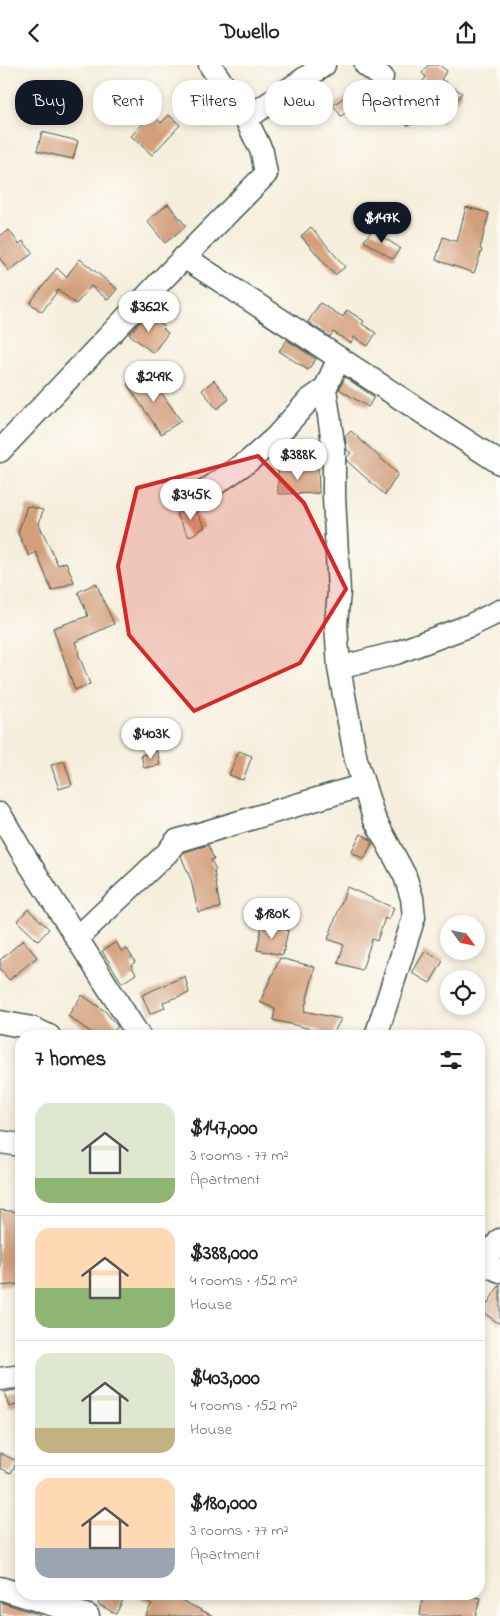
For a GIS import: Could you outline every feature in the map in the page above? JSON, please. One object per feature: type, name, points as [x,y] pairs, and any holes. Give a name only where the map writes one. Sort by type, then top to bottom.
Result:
[{"type":"street","points":[[210,65],[220,80]]},
{"type":"street","points":[[255,113],[324,65]]},
{"type":"street","points":[[0,451],[184,257],[266,174],[262,152],[249,125]]},
{"type":"street","points":[[184,257],[500,463]]},
{"type":"street","points":[[338,358],[325,389],[334,449],[334,497],[339,592],[336,624],[339,668],[356,760],[374,818],[405,876],[412,898],[414,917],[378,1030]]},
{"type":"street","points":[[198,495],[250,460],[275,438],[308,401],[325,389]]},
{"type":"street","points":[[339,668],[396,653],[471,625],[500,611]]},
{"type":"street","points":[[77,938],[167,853],[176,841],[364,785]]},
{"type":"street","points":[[0,814],[22,852],[136,1030]]},
{"type":"street","points":[[0,1022],[36,1030]]},
{"type":"street","points":[[0,1142],[15,1144]]},
{"type":"street","points":[[485,1266],[500,1241]]},
{"type":"street","points":[[0,1379],[15,1377]]},
{"type":"street","points":[[0,1588],[15,1591]]},
{"type":"street","points":[[65,1600],[88,1616]]},
{"type":"highlighted area","points":[[258,456],[304,503],[346,589],[300,663],[194,711],[129,635],[118,566],[137,488]]},
{"type":"building","points":[[428,65],[439,65],[447,71],[441,79],[442,80],[424,80],[426,77],[422,73]]},
{"type":"building","points":[[458,90],[462,93],[458,99]]},
{"type":"building","points":[[343,98],[343,115],[341,116],[333,105]]},
{"type":"building","points":[[169,115],[172,118],[172,125],[180,125],[152,155],[131,136],[142,125],[162,125],[162,122]]},
{"type":"building","points":[[42,132],[78,141],[73,159],[37,151]]},
{"type":"building","points":[[168,204],[186,226],[165,243],[147,221]]},
{"type":"building","points":[[466,207],[489,213],[480,249],[482,250],[474,273],[436,260],[443,237],[457,242]]},
{"type":"building","points":[[311,227],[345,267],[335,275],[301,236]]},
{"type":"building","points":[[9,230],[19,244],[23,241],[33,253],[9,271],[0,259],[0,236]]},
{"type":"building","points":[[372,230],[400,248],[393,259],[364,241]]},
{"type":"building","points":[[80,259],[117,289],[108,300],[91,286],[76,304],[58,290],[42,312],[30,303],[57,268],[66,277]]},
{"type":"building","points":[[320,303],[343,317],[347,310],[364,321],[362,324],[376,333],[368,346],[354,337],[351,343],[333,332],[330,337],[308,322]]},
{"type":"building","points":[[148,314],[165,327],[163,329],[168,333],[153,353],[129,334]]},
{"type":"building","points":[[287,340],[316,359],[308,370],[279,351]]},
{"type":"building","points":[[146,372],[159,393],[161,392],[181,421],[161,434],[127,384]]},
{"type":"building","points":[[345,377],[374,397],[368,407],[339,389]]},
{"type":"building","points":[[214,380],[229,399],[217,409],[202,390]]},
{"type":"building","points":[[351,431],[398,474],[385,495],[347,461],[347,457],[351,453],[347,450],[345,437]]},
{"type":"building","points":[[318,468],[319,493],[278,494],[278,469]]},
{"type":"building","points":[[27,506],[43,510],[39,524],[58,565],[66,562],[74,582],[52,591],[36,552],[29,556],[18,533]]},
{"type":"building","points":[[191,506],[205,527],[189,537],[176,514]]},
{"type":"building","points":[[96,583],[114,624],[75,642],[90,684],[75,690],[53,628],[88,616],[78,592]]},
{"type":"building","points":[[157,751],[160,765],[144,768],[141,755]]},
{"type":"building","points":[[239,751],[252,756],[243,780],[229,775]]},
{"type":"building","points":[[64,761],[72,785],[59,789],[51,765]]},
{"type":"building","points":[[361,834],[370,839],[372,843],[364,859],[351,852]]},
{"type":"building","points":[[208,845],[214,859],[211,860],[216,870],[214,871],[220,908],[198,912],[191,880],[181,856],[184,852]]},
{"type":"building","points":[[347,887],[394,908],[389,920],[385,918],[377,941],[372,939],[362,970],[338,963],[344,945],[328,939]]},
{"type":"building","points":[[28,909],[49,929],[38,941],[17,921]]},
{"type":"building","points":[[262,925],[288,930],[283,955],[257,950]]},
{"type":"building","points":[[23,940],[37,957],[9,980],[0,969],[0,960]]},
{"type":"building","points":[[116,942],[122,952],[127,949],[135,962],[131,965],[136,974],[122,983],[102,951]]},
{"type":"building","points":[[425,951],[443,961],[430,983],[412,973]]},
{"type":"building","points":[[280,958],[315,967],[304,1011],[341,1019],[335,1030],[316,1030],[273,1020],[275,1009],[260,1002]]},
{"type":"building","points":[[185,976],[189,993],[163,1002],[165,1008],[150,1014],[142,995]]},
{"type":"building","points":[[82,995],[105,1011],[118,1027],[114,1030],[88,1030],[68,1016]]},
{"type":"building","points":[[0,1210],[15,1211],[15,1285],[0,1286]]},
{"type":"building","points":[[500,1284],[500,1324],[485,1314],[485,1307]]},
{"type":"building","points":[[15,1390],[15,1406],[9,1407],[4,1392]]},
{"type":"building","points":[[0,1453],[15,1460],[11,1473],[0,1468]]},
{"type":"building","points":[[100,1600],[123,1600],[116,1614],[98,1604]]},
{"type":"building","points":[[144,1600],[181,1600],[213,1616],[145,1616],[152,1604]]},
{"type":"building","points":[[422,1600],[480,1600],[475,1616],[420,1616]]},
{"type":"building","points":[[0,1602],[41,1615],[41,1616],[0,1616]]}]
